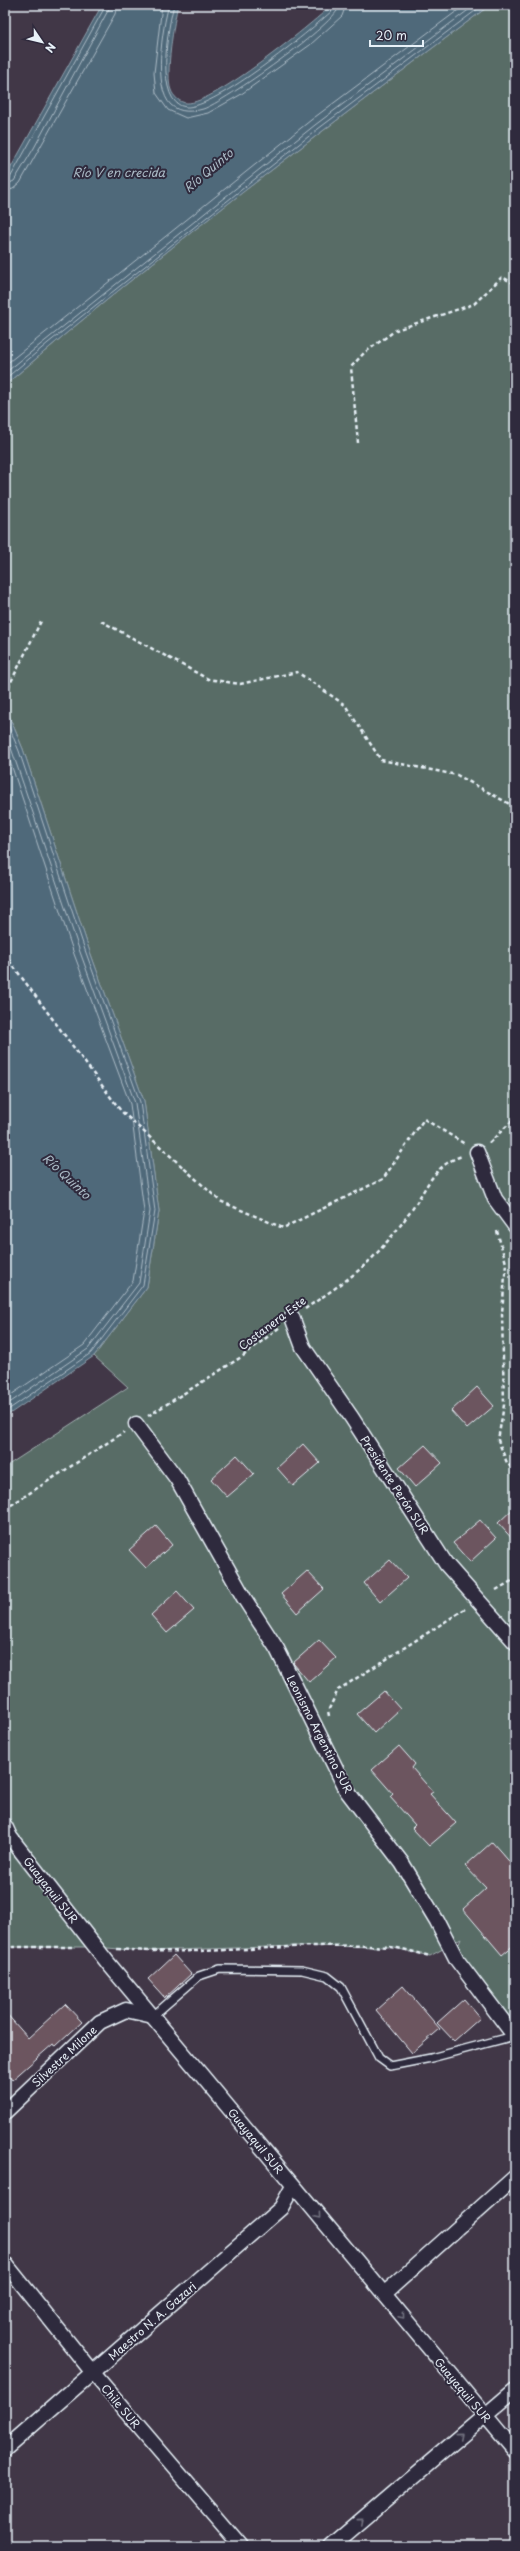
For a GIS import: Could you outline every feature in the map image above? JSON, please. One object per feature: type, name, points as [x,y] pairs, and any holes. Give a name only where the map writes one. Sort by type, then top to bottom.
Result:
[{"type":"street","points":[[477,1152],[496,1199],[515,1226]]},
{"type":"street","name":"Presidente Perón SUR","points":[[292,1317],[303,1347],[352,1418],[446,1564],[515,1642]]},
{"type":"street","name":"Leonismo Argentino SUR","points":[[136,1424],[177,1479],[244,1598],[277,1649],[347,1791],[402,1864],[438,1921],[457,1960],[515,2036]]},
{"type":"street","name":"Guayaquil SUR","points":[[5,1826],[10,1837],[95,1947],[515,2451]]},
{"type":"street","name":"Silvestre Milone","points":[[5,2112],[100,2022],[126,2010],[153,2016]]},
{"type":"street","points":[[384,2294],[515,2177]]},
{"type":"street","name":"Maestro N. A. Gazari","points":[[5,2449],[280,2208],[293,2186]]},
{"type":"street","name":"Chile SUR","points":[[5,2263],[93,2373],[241,2546]]},
{"type":"street","points":[[332,2546],[515,2390]]},
{"type":"lane","points":[[153,2016],[200,1976],[220,1969],[302,1970],[327,1976],[341,1987],[379,2058],[390,2066],[431,2058],[515,2036]]},
{"type":"path","points":[[358,442],[351,367],[364,353],[396,330],[474,304],[502,277],[515,284]]},
{"type":"path","points":[[5,694],[42,619]]},
{"type":"path","points":[[101,621],[208,679],[240,684],[297,672],[345,706],[381,760],[457,775],[515,808]]},
{"type":"path","points":[[5,955],[121,1111],[220,1201],[283,1228],[384,1179],[424,1119],[477,1152]]},
{"type":"path","name":"Costanera Este","points":[[5,1509],[243,1356],[292,1317],[343,1282],[377,1254],[409,1214],[430,1179],[450,1160],[477,1152],[500,1135],[515,1118]]},
{"type":"path","points":[[496,1227],[506,1263],[502,1313],[504,1405],[498,1440],[507,1463],[515,1471]]},
{"type":"path","points":[[496,1590],[515,1579]]},
{"type":"path","points":[[329,1717],[328,1711],[338,1690],[470,1607]]},
{"type":"path","points":[[5,1947],[95,1947],[144,1951],[297,1946],[390,1947],[430,1956]]},
{"type":"green space","points":[[490,5],[515,5],[515,2018],[500,2016],[455,1953],[461,1939],[430,1956],[390,1947],[297,1946],[144,1951],[95,1947],[5,1947],[5,1467],[128,1387],[94,1356],[147,1287],[159,1211],[144,1101],[89,949],[23,749],[5,706],[5,385],[184,238]]},
{"type":"water","name":"Río V en crecida","points":[[102,5],[178,5],[171,48],[169,83],[175,97],[182,102],[187,103],[200,100],[239,78],[283,46],[332,5],[490,5],[184,238],[5,385],[5,178]]},
{"type":"water","name":"Río Quinto","points":[[5,706],[23,749],[89,949],[144,1101],[159,1211],[147,1287],[94,1356],[5,1417]]},
{"type":"building","points":[[477,1387],[494,1406],[467,1429],[451,1411]]},
{"type":"building","points":[[303,1444],[320,1463],[293,1486],[277,1468]]},
{"type":"building","points":[[425,1445],[442,1463],[415,1487],[399,1468]]},
{"type":"building","points":[[237,1455],[254,1474],[227,1497],[211,1479]]},
{"type":"building","points":[[515,1507],[515,1542],[498,1523]]},
{"type":"building","points":[[480,1520],[496,1538],[470,1562],[453,1543]]},
{"type":"building","points":[[156,1526],[172,1545],[146,1568],[129,1550]]},
{"type":"building","points":[[390,1560],[407,1578],[380,1602],[364,1583]]},
{"type":"building","points":[[307,1571],[324,1589],[297,1613],[281,1594]]},
{"type":"building","points":[[177,1591],[194,1610],[167,1633],[151,1615]]},
{"type":"building","points":[[319,1640],[336,1658],[309,1682],[293,1663]]},
{"type":"building","points":[[384,1691],[400,1709],[374,1733],[357,1714]]},
{"type":"building","points":[[399,1746],[415,1764],[412,1768],[433,1792],[430,1794],[456,1823],[429,1846],[412,1828],[415,1825],[390,1797],[393,1794],[372,1770]]},
{"type":"building","points":[[492,1842],[515,1868],[515,1944],[502,1955],[463,1909],[486,1888],[465,1866]]},
{"type":"building","points":[[174,1955],[191,1974],[165,1998],[148,1979]]},
{"type":"building","points":[[403,1986],[440,2029],[412,2053],[376,2010]]},
{"type":"building","points":[[464,1999],[480,2018],[454,2041],[437,2023]]},
{"type":"building","points":[[65,2004],[82,2022],[56,2046],[53,2044],[12,2080],[5,2072],[5,2012],[28,2038]]}]
